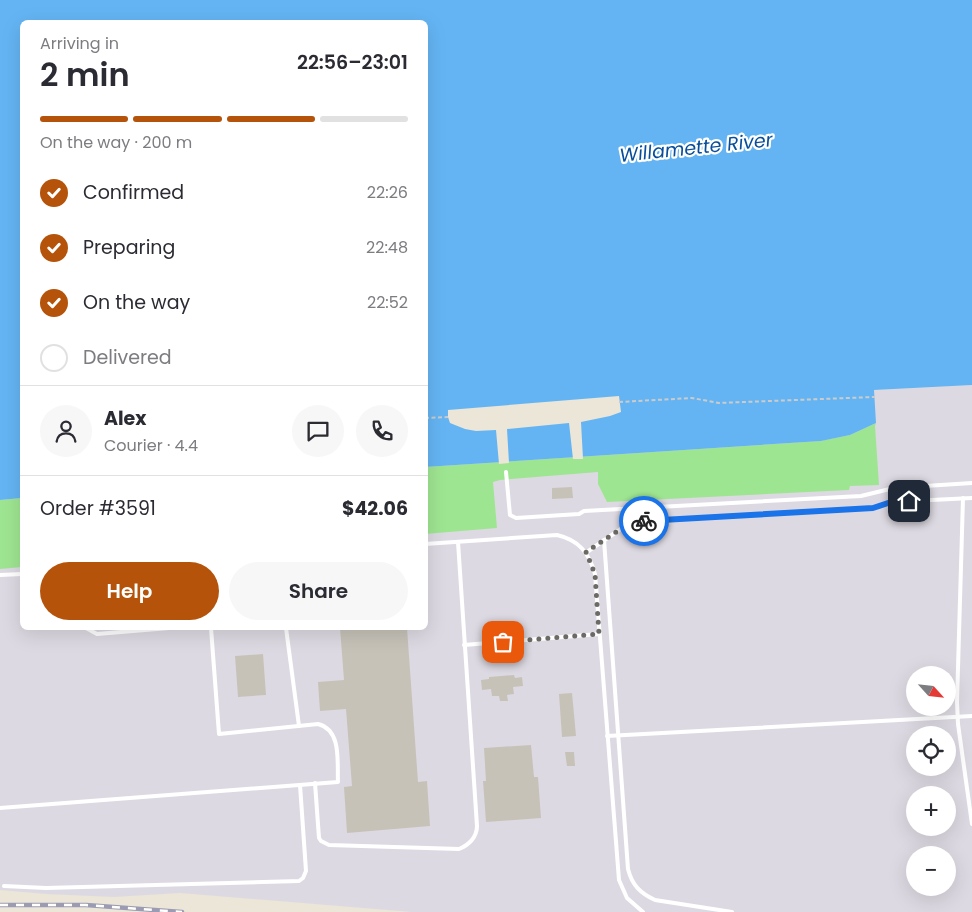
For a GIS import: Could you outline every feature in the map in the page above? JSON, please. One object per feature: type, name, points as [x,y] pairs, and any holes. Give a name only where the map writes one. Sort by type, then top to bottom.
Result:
[{"type":"lane","points":[[506,472],[510,515],[516,518],[580,514],[584,511],[861,496],[894,488],[972,483]]},
{"type":"lane","points":[[963,498],[957,716],[972,824]]},
{"type":"lane","points":[[586,552],[631,522],[873,508],[891,502],[972,498]]},
{"type":"lane","points":[[428,544],[557,535],[572,540],[586,552],[595,574],[619,880],[627,898],[644,912]]},
{"type":"lane","points":[[604,540],[628,869],[631,879],[636,888],[655,900],[732,912]]},
{"type":"lane","points":[[315,783],[319,838],[329,846],[459,849],[470,843],[477,832],[458,542]]},
{"type":"lane","points":[[0,575],[20,574]]},
{"type":"lane","points":[[90,630],[97,634],[145,630]]},
{"type":"lane","points":[[0,808],[338,782],[336,741],[330,730],[318,724],[219,734],[211,630]]},
{"type":"lane","points":[[286,630],[298,726]]},
{"type":"lane","points":[[464,645],[599,634]]},
{"type":"lane","points":[[607,736],[972,716]]},
{"type":"lane","points":[[4,886],[46,888],[299,881],[303,878],[306,871],[300,784]]},
{"type":"path","points":[[620,402],[692,398],[719,403],[874,398]]},
{"type":"path","points":[[428,418],[448,417]]},
{"type":"shaded area","points":[[972,385],[972,912],[412,912],[180,893],[114,897],[0,890],[0,500],[20,498],[20,630],[428,630],[428,467],[500,461],[874,390]]},
{"type":"green space","points":[[876,423],[879,485],[850,486],[849,490],[607,502],[598,484],[598,472],[500,480],[493,482],[497,528],[428,534],[428,467],[820,441],[850,435]]},
{"type":"green space","points":[[20,498],[20,567],[0,569],[0,500]]},
{"type":"water","name":"Willamette River","points":[[0,0],[972,0],[972,385],[874,390],[876,423],[850,435],[821,441],[428,467],[428,20],[20,20],[20,498],[0,500]]},
{"type":"pier","points":[[619,396],[621,412],[581,422],[583,459],[573,459],[569,423],[507,429],[509,463],[499,464],[496,430],[476,431],[465,429],[450,423],[448,417],[448,410]]},
{"type":"building","points":[[572,487],[573,498],[552,499],[552,488]]},
{"type":"building","points":[[340,630],[407,630],[418,782],[427,781],[430,826],[347,833],[344,787],[352,786],[346,709],[320,711],[318,682],[344,680]]},
{"type":"building","points":[[263,654],[266,695],[238,697],[235,656]]},
{"type":"building","points":[[514,675],[515,678],[522,677],[523,686],[513,687],[514,694],[507,695],[508,701],[500,701],[499,696],[492,696],[491,689],[482,690],[481,680],[489,679],[489,677]]},
{"type":"building","points":[[572,693],[576,736],[562,737],[559,694]]},
{"type":"building","points":[[531,745],[534,777],[538,777],[541,818],[486,822],[483,781],[486,781],[484,748]]},
{"type":"building","points":[[565,752],[574,752],[575,766],[567,766]]},
{"type":"railway","points":[[0,905],[86,905],[182,912]]},
{"type":"way so far","points":[[503,642],[599,634],[595,574],[586,552],[631,522],[644,521]]},
{"type":"route","points":[[644,521],[873,508],[891,502],[909,501]]}]
